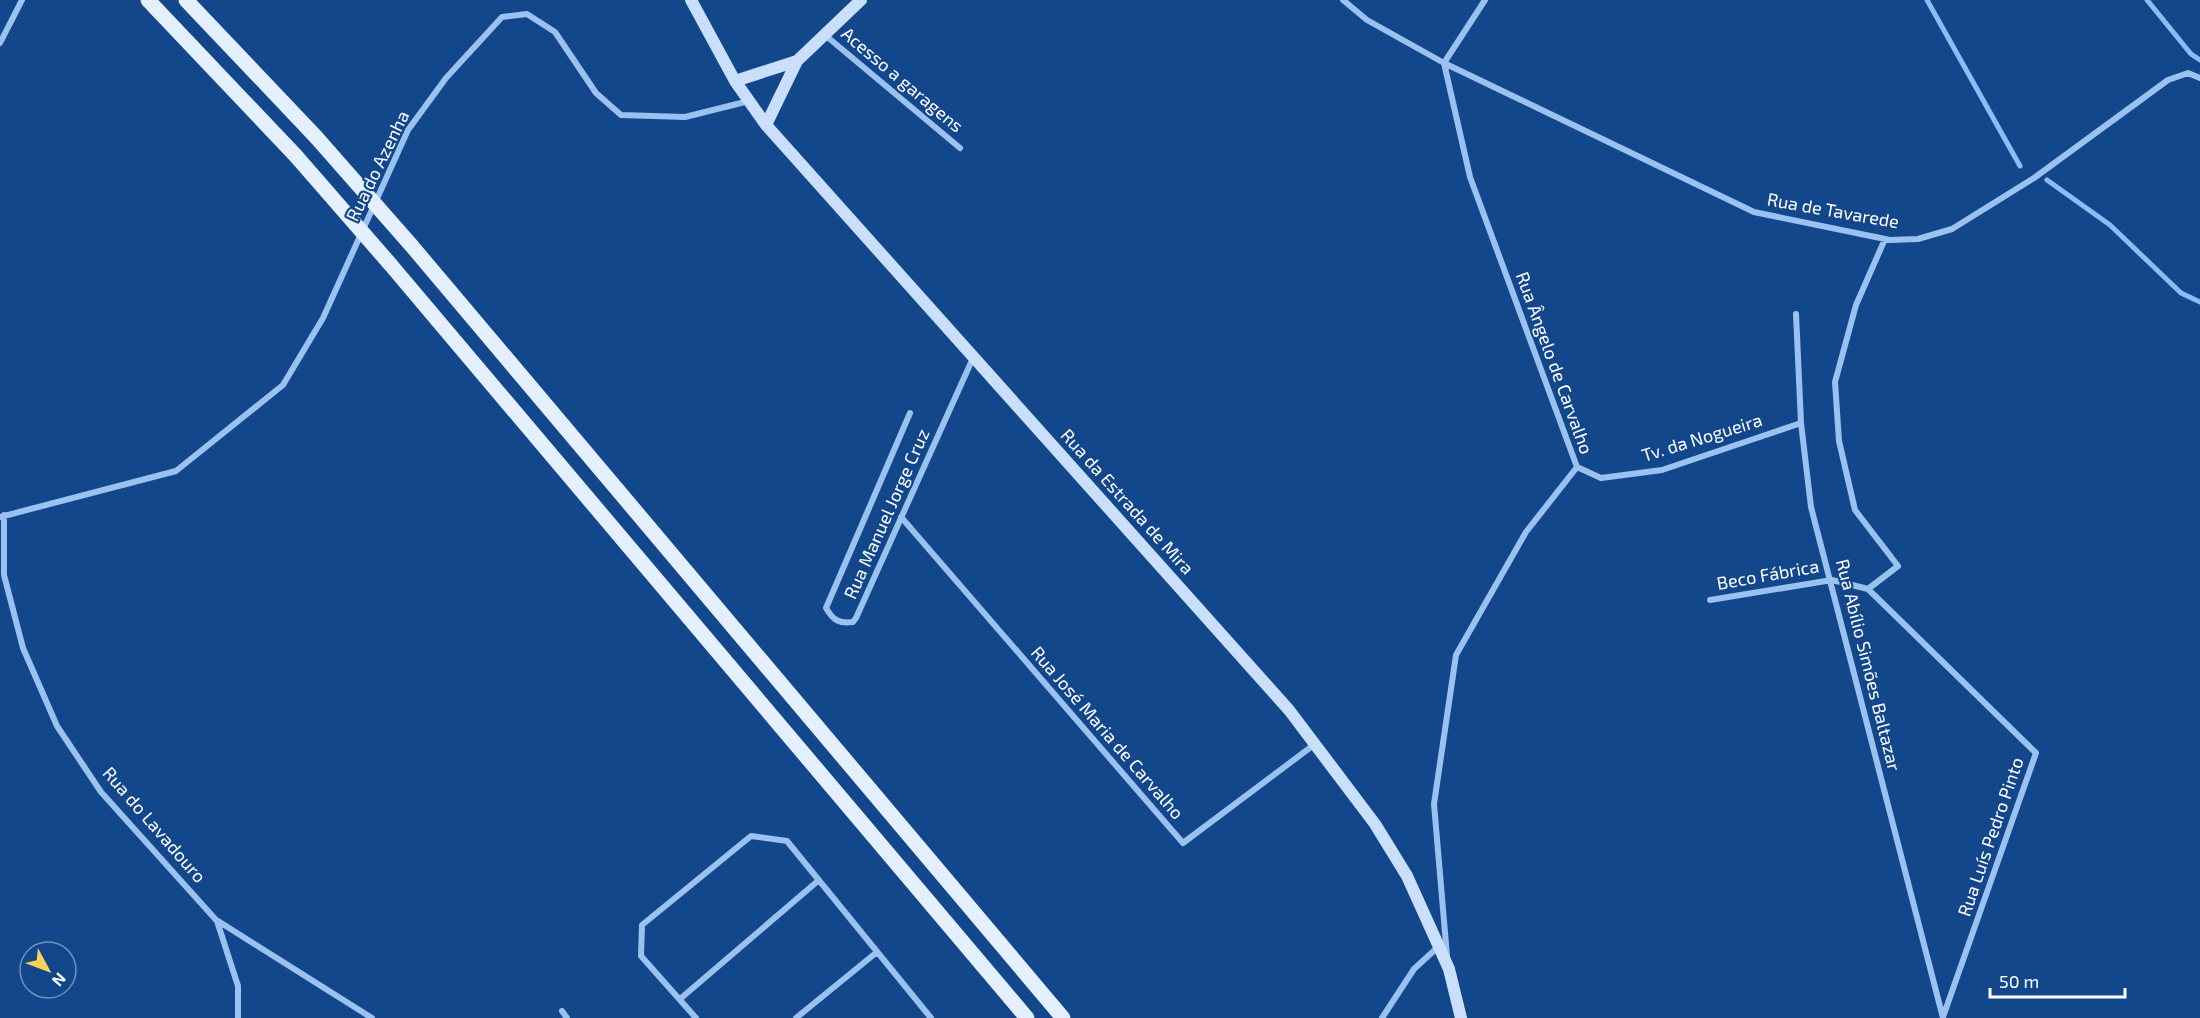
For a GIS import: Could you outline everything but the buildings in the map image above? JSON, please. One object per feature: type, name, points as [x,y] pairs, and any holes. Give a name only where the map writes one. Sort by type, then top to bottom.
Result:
[{"type":"main road","points":[[148,0],[296,156],[390,264],[1027,1018]]},
{"type":"main road","points":[[186,0],[316,137],[411,245],[1063,1018]]},
{"type":"street","points":[[0,43],[22,0]]},
{"type":"street","name":"Rua da Estrada de Mira","points":[[691,0],[735,81],[766,125],[1289,710],[1315,744],[1375,824],[1407,876],[1449,969],[1461,1018]]},
{"type":"street","points":[[766,125],[796,61],[861,0]]},
{"type":"street","name":"Rua de Tavarede","points":[[1343,0],[1367,20],[1444,63],[1754,212],[1885,239],[1918,239],[1952,229],[2034,178],[2168,80],[2188,73],[2200,78]]},
{"type":"street","points":[[1444,63],[1485,0]]},
{"type":"street","name":"Rua do Azenha","points":[[1,514],[104,491],[176,471],[283,385],[323,318],[408,130],[446,78],[502,17],[527,14],[555,32],[596,93],[621,115],[685,117],[749,101]]},
{"type":"street","name":"Acesso a garagens","points":[[824,35],[960,148]]},
{"type":"street","points":[[735,81],[796,61]]},
{"type":"street","name":"Rua Ângelo de Carvalho","points":[[1444,63],[1470,177],[1577,467],[1526,532],[1456,655],[1434,804],[1449,969]]},
{"type":"street","points":[[1832,580],[1868,589],[1898,566],[1855,510],[1839,441],[1835,382],[1856,305],[1885,239]]},
{"type":"street","name":"Rua Abílio Simões Baltazar","points":[[1796,314],[1801,423],[1812,507],[1943,1018]]},
{"type":"street","name":"Rua Manuel Jorge Cruz","points":[[910,413],[826,609],[833,619],[843,623],[853,622],[856,618],[974,357]]},
{"type":"street","name":"Tv. da Nogueira","points":[[1577,467],[1601,478],[1662,470],[1801,423]]},
{"type":"street","name":"Rua do Lavadouro","points":[[1,514],[4,575],[23,648],[57,726],[101,792],[217,921],[238,986],[238,1018]]},
{"type":"street","name":"Rua José Maria de Carvalho","points":[[901,517],[1183,843],[1315,744]]},
{"type":"street","name":"Beco Fábrica","points":[[1710,600],[1832,580]]},
{"type":"street","name":"Rua Luís Pedro Pinto","points":[[1868,589],[2036,753],[1943,1018]]},
{"type":"street","points":[[696,1018],[641,956],[642,925],[751,836],[787,841],[931,1018]]},
{"type":"street","points":[[680,999],[819,880]]},
{"type":"street","points":[[217,921],[372,1018]]},
{"type":"street","points":[[1382,1018],[1414,969],[1438,947]]},
{"type":"street","points":[[796,1018],[877,952]]},
{"type":"street","points":[[562,1011],[567,1018]]},
{"type":"waterway","points":[[1927,0],[2020,166]]},
{"type":"waterway","points":[[2147,0],[2191,54],[2200,60]]},
{"type":"waterway","points":[[2047,180],[2110,225],[2181,293],[2200,302]]}]
